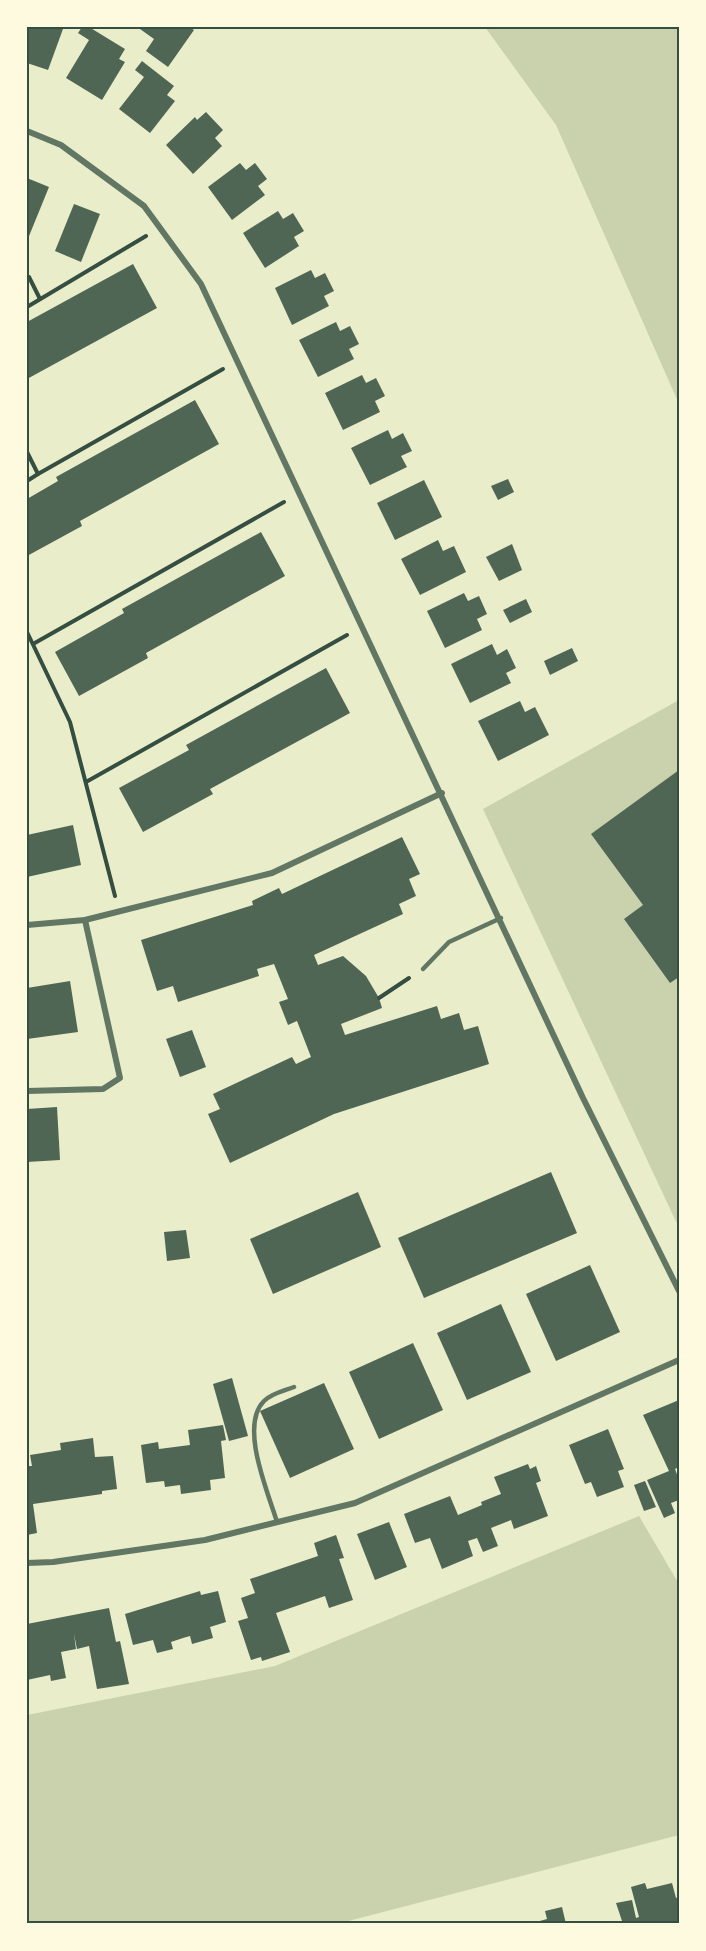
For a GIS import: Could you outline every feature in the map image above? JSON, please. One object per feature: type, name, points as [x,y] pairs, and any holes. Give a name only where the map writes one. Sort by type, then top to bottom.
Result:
[{"type":"street","points":[[27,131],[61,145],[144,206],[201,284],[501,918],[583,1098],[679,1291]]},
{"type":"street","points":[[27,925],[85,920],[272,873],[442,793]]},
{"type":"street","points":[[27,1091],[103,1089],[120,1078],[85,920]]},
{"type":"street","points":[[27,1563],[53,1562],[205,1540],[355,1503],[679,1360]]},
{"type":"lane","points":[[423,969],[449,942],[501,918]]},
{"type":"lane","points":[[277,1522],[255,1446],[254,1420],[257,1410],[265,1400],[294,1388]]},
{"type":"path","points":[[27,306],[134,245],[158,226]]},
{"type":"path","points":[[29,277],[40,299]]},
{"type":"path","points":[[27,481],[238,361]]},
{"type":"path","points":[[27,452],[38,474]]},
{"type":"path","points":[[33,644],[300,493]]},
{"type":"path","points":[[86,782],[363,626]]},
{"type":"path","points":[[27,632],[70,722],[119,911]]},
{"type":"green space","points":[[485,27],[679,27],[679,404],[556,125]]},
{"type":"green space","points":[[679,700],[679,1228],[483,809]]},
{"type":"green space","points":[[639,1516],[679,1584],[679,1835],[337,1924],[27,1924],[27,1715],[275,1666]]},
{"type":"building","points":[[27,27],[63,29],[48,70],[27,63]]},
{"type":"building","points":[[82,27],[89,27],[125,49],[119,59],[125,62],[102,100],[66,78],[89,40],[78,33]]},
{"type":"building","points":[[141,27],[189,27],[194,30],[168,67],[146,51],[154,39],[140,29]]},
{"type":"building","points":[[142,61],[174,86],[167,95],[175,101],[150,133],[119,109],[144,77],[135,70]]},
{"type":"building","points":[[206,112],[223,130],[215,138],[222,146],[193,174],[166,145],[195,117],[197,120]]},
{"type":"building","points":[[240,163],[246,170],[255,163],[267,179],[258,186],[265,195],[232,220],[208,187]]},
{"type":"building","points":[[27,178],[49,187],[27,241]]},
{"type":"building","points":[[74,204],[100,214],[81,262],[55,251]]},
{"type":"building","points":[[278,211],[283,219],[293,213],[304,231],[294,237],[299,246],[265,268],[243,233]]},
{"type":"building","points":[[133,264],[157,308],[27,379],[27,322]]},
{"type":"building","points":[[311,270],[315,278],[325,273],[334,291],[324,296],[329,306],[292,325],[275,288]]},
{"type":"building","points":[[336,322],[340,331],[350,326],[359,344],[349,349],[354,359],[318,377],[299,340]]},
{"type":"building","points":[[362,375],[366,383],[376,378],[385,396],[375,401],[380,412],[343,430],[325,393]]},
{"type":"building","points":[[195,400],[219,444],[80,521],[82,526],[27,556],[27,499],[58,481],[56,477]]},
{"type":"building","points":[[388,430],[392,439],[403,433],[412,451],[401,456],[407,467],[370,485],[351,448]]},
{"type":"building","points":[[508,479],[514,492],[498,500],[491,486]]},
{"type":"building","points":[[424,480],[442,517],[395,540],[377,503]]},
{"type":"building","points":[[261,532],[285,576],[146,653],[148,658],[79,696],[55,652],[124,613],[122,609]]},
{"type":"building","points":[[438,540],[443,551],[454,546],[466,572],[420,595],[401,559]]},
{"type":"building","points":[[512,544],[522,570],[499,581],[486,557]]},
{"type":"building","points":[[464,593],[468,601],[479,596],[487,614],[477,619],[482,630],[445,648],[427,611]]},
{"type":"building","points":[[526,599],[532,612],[510,623],[503,610]]},
{"type":"building","points":[[492,644],[497,655],[507,649],[516,668],[506,673],[511,683],[470,703],[451,664]]},
{"type":"building","points":[[572,648],[578,661],[550,675],[544,661]]},
{"type":"building","points":[[326,668],[350,713],[210,789],[213,794],[143,832],[119,788],[189,750],[186,745]]},
{"type":"building","points":[[520,701],[525,712],[535,707],[549,735],[498,761],[478,721]]},
{"type":"building","points":[[679,770],[679,977],[670,983],[624,919],[643,905],[591,834]]},
{"type":"building","points":[[73,825],[81,865],[27,877],[27,835]]},
{"type":"building","points":[[402,837],[420,874],[409,879],[416,896],[399,904],[403,914],[314,955],[318,965],[343,956],[366,976],[379,998],[382,1008],[341,1024],[345,1035],[437,1006],[441,1019],[459,1013],[464,1030],[478,1026],[489,1064],[334,1114],[230,1163],[208,1114],[220,1109],[213,1094],[292,1057],[296,1064],[311,1057],[297,1021],[288,1025],[279,1002],[288,999],[274,964],[257,969],[259,976],[178,1002],[173,986],[157,991],[141,940],[253,905],[252,901],[279,888],[282,894]]},
{"type":"building","points":[[70,981],[78,1032],[27,1039],[27,988]]},
{"type":"building","points":[[192,1030],[206,1067],[180,1077],[166,1039]]},
{"type":"building","points":[[57,1107],[60,1160],[27,1162],[27,1109]]},
{"type":"building","points":[[551,1172],[577,1233],[424,1298],[398,1238]]},
{"type":"building","points":[[358,1192],[381,1247],[273,1294],[250,1239]]},
{"type":"building","points":[[186,1230],[190,1258],[167,1261],[164,1232]]},
{"type":"building","points":[[590,1265],[620,1332],[556,1361],[526,1294]]},
{"type":"building","points":[[501,1304],[531,1372],[467,1400],[437,1333]]},
{"type":"building","points":[[413,1343],[443,1410],[379,1439],[349,1372]]},
{"type":"building","points":[[232,1378],[248,1436],[229,1441],[213,1384]]},
{"type":"building","points":[[324,1383],[354,1449],[290,1478],[260,1411]]},
{"type":"building","points":[[679,1400],[679,1467],[675,1469],[679,1480],[679,1500],[671,1503],[675,1513],[664,1518],[647,1480],[669,1471],[643,1415]]},
{"type":"building","points":[[223,1425],[226,1440],[221,1441],[225,1478],[210,1480],[211,1490],[181,1494],[180,1485],[165,1487],[164,1481],[146,1483],[141,1445],[158,1442],[159,1449],[190,1445],[188,1430]]},
{"type":"building","points":[[608,1429],[624,1469],[618,1471],[624,1487],[597,1497],[591,1482],[585,1484],[569,1445]]},
{"type":"building","points":[[93,1438],[95,1457],[113,1456],[117,1489],[102,1491],[102,1494],[33,1504],[37,1533],[27,1535],[27,1466],[32,1466],[30,1455],[61,1450],[60,1443]]},
{"type":"building","points":[[528,1464],[530,1469],[536,1466],[541,1481],[536,1483],[548,1516],[514,1529],[511,1520],[491,1528],[498,1546],[483,1552],[477,1538],[468,1541],[473,1556],[442,1569],[430,1538],[415,1543],[404,1514],[450,1496],[458,1515],[501,1494],[494,1477]]},
{"type":"building","points":[[645,1481],[656,1507],[644,1511],[634,1485]]},
{"type":"building","points":[[389,1522],[407,1567],[375,1580],[357,1534]]},
{"type":"building","points":[[336,1535],[344,1558],[339,1559],[353,1600],[329,1608],[325,1596],[276,1613],[290,1652],[262,1661],[261,1657],[251,1660],[238,1621],[248,1618],[241,1598],[255,1593],[250,1579],[318,1556],[314,1543]]},
{"type":"building","points":[[200,1591],[201,1595],[218,1591],[226,1622],[210,1627],[213,1638],[192,1644],[190,1636],[171,1642],[173,1649],[157,1653],[153,1640],[133,1645],[125,1614]]},
{"type":"building","points":[[109,1608],[116,1642],[120,1641],[129,1684],[97,1689],[89,1646],[77,1649],[74,1634],[76,1649],[61,1652],[66,1678],[51,1681],[50,1675],[27,1680],[27,1624]]},
{"type":"building","points":[[645,1883],[647,1889],[672,1883],[676,1898],[679,1897],[679,1924],[623,1924],[616,1903],[632,1900],[636,1918],[639,1917],[631,1887]]},
{"type":"building","points":[[562,1907],[566,1924],[529,1924],[547,1919],[545,1911]]}]
